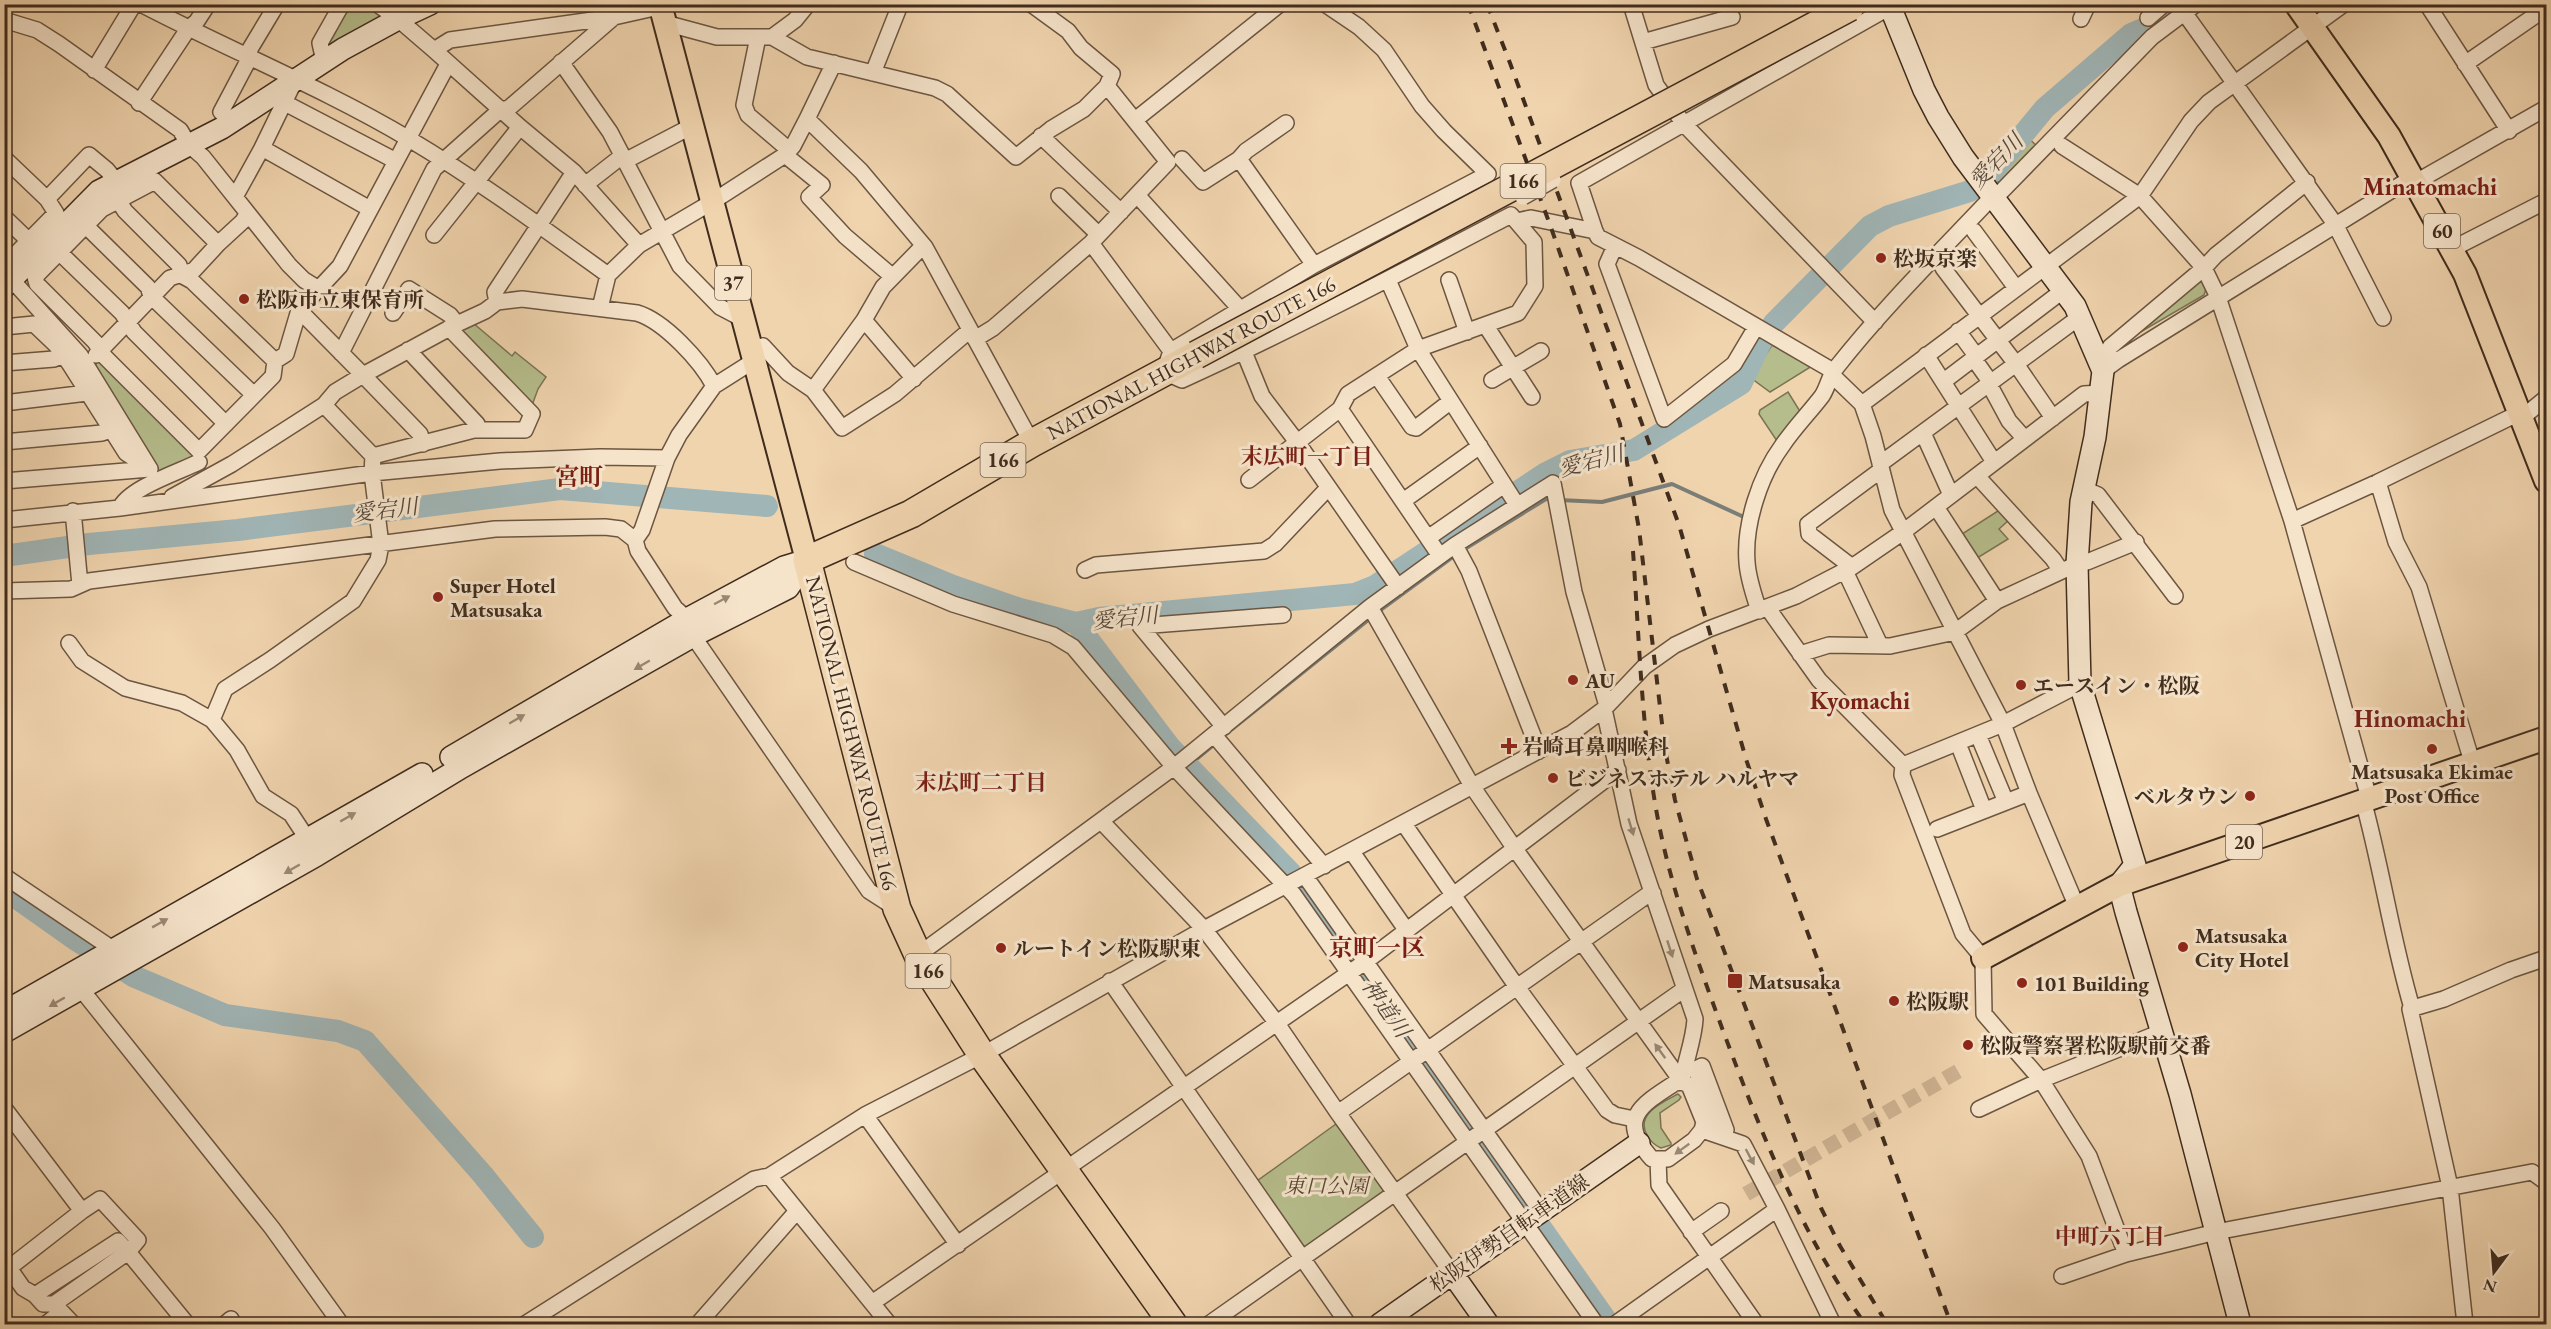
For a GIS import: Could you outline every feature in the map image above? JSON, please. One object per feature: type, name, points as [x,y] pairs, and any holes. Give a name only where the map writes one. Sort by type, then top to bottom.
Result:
[{"type":"highway","name":"NATIONAL HIGHWAY ROUTE 166","points":[[1173,1324],[981,1054],[918,955],[897,909],[807,560],[911,514],[1177,359],[1853,6]]},
{"type":"main road","name":"60","points":[[2296,4],[2389,135],[2452,249],[2465,274],[2547,481]]},
{"type":"main road","name":"37","points":[[664,10],[692,126],[807,560]]},
{"type":"main road","name":"20","points":[[1983,958],[2119,885],[2547,738]]},
{"type":"street","points":[[94,70],[134,4]]},
{"type":"street","points":[[141,4],[408,138],[608,274]]},
{"type":"street","points":[[139,103],[188,29],[197,21],[208,4]]},
{"type":"street","points":[[231,122],[221,112],[249,59],[250,49],[277,4]]},
{"type":"street","points":[[324,61],[320,44],[342,4]]},
{"type":"street","points":[[376,4],[398,19],[519,127],[574,172],[639,245]]},
{"type":"street","points":[[430,4],[398,19],[324,61],[231,122],[189,145],[118,191],[35,277],[37,284],[105,357],[199,451],[273,376],[275,361],[286,354],[299,310],[317,288],[340,266],[448,64]]},
{"type":"street","points":[[808,4],[795,20],[765,37],[744,105],[748,115],[822,185],[809,197],[845,236],[892,277]]},
{"type":"street","points":[[434,50],[450,40],[664,10],[717,37],[765,37],[807,57],[943,91],[1017,156],[1041,136],[1084,109],[1107,86],[1112,74],[1081,48],[1068,31],[1031,4]]},
{"type":"street","points":[[1135,120],[1280,4]]},
{"type":"street","points":[[1249,480],[1340,409],[1348,394],[1418,349],[1518,313],[1535,286],[1534,242],[1514,218],[1488,174],[1422,106],[1384,50],[1359,27],[1330,10],[1325,4]]},
{"type":"street","points":[[1631,4],[1656,85],[1684,124],[1875,322]]},
{"type":"street","points":[[2082,19],[2088,4]]},
{"type":"street","points":[[2148,18],[2164,4]]},
{"type":"street","points":[[1862,404],[2140,196],[2191,121],[2235,82],[2344,4]]},
{"type":"street","points":[[2427,4],[2509,131]]},
{"type":"street","points":[[2077,907],[2029,793],[2003,723],[1892,510],[1873,436],[1862,404],[1832,373],[1639,258],[1598,237],[1579,183],[1889,6],[1934,108],[1962,157],[2065,289],[2081,316],[2103,371]]},
{"type":"street","points":[[2465,64],[2546,6]]},
{"type":"street","points":[[1903,765],[1819,680],[1763,609],[1748,575],[1746,559],[1754,511],[1770,464],[1781,446],[1823,395],[1832,373],[1988,189],[2185,8],[2335,224],[2383,318]]},
{"type":"street","points":[[873,73],[898,10]]},
{"type":"street","points":[[341,353],[428,177],[442,160],[500,110],[509,108],[614,17]]},
{"type":"street","points":[[1643,42],[1732,17]]},
{"type":"street","points":[[4,20],[37,30],[180,130],[189,145],[203,157],[289,265],[304,280],[317,288]]},
{"type":"street","points":[[561,62],[610,132],[664,231],[680,266],[720,307],[743,319]]},
{"type":"street","points":[[600,308],[608,274],[639,245],[712,202],[787,152],[807,119],[834,63]]},
{"type":"street","points":[[235,197],[295,80]]},
{"type":"street","points":[[897,909],[869,891],[638,551],[638,535],[679,435],[714,386],[754,356],[763,345],[788,373],[813,390],[842,428],[880,406],[972,334],[993,328],[1094,239],[1168,162],[1107,86]]},
{"type":"street","points":[[285,103],[396,161]]},
{"type":"street","points":[[2103,371],[2335,224],[2509,131],[2547,108]]},
{"type":"street","points":[[807,119],[861,171],[923,246],[1032,443]]},
{"type":"street","points":[[1182,159],[1203,182],[1239,159],[1246,151],[1286,123]]},
{"type":"street","points":[[585,185],[623,158],[692,126]]},
{"type":"street","points":[[434,235],[519,127]]},
{"type":"street","points":[[1041,136],[1120,212]]},
{"type":"street","points":[[2062,146],[2140,196],[2204,268],[2218,297],[2292,521],[2366,799],[2393,937],[2403,968],[2402,975],[2412,1008],[2410,1009],[2450,1187],[2465,1324]]},
{"type":"street","points":[[262,148],[370,209]]},
{"type":"street","points":[[47,200],[89,155],[108,170],[125,211],[179,265],[181,275]]},
{"type":"street","points":[[4,158],[47,200],[56,213],[29,241],[7,278]]},
{"type":"street","points":[[1239,159],[1314,265]]},
{"type":"street","points":[[1522,197],[1569,171]]},
{"type":"street","points":[[496,302],[495,292],[574,172]]},
{"type":"street","points":[[1177,359],[1240,309],[1314,265],[1488,174]]},
{"type":"street","points":[[7,278],[99,191],[118,191],[155,181],[218,244]]},
{"type":"street","points":[[2241,1324],[2183,1105],[2119,885],[2136,865],[2080,684],[2069,567],[2095,437],[2103,371],[2110,347],[2204,268],[2216,255],[2307,182]]},
{"type":"street","points":[[1137,195],[1240,309]]},
{"type":"street","points":[[1059,196],[1094,239],[1177,359],[1182,380],[1244,352],[1514,218],[1532,218],[1595,231]]},
{"type":"street","points":[[2452,249],[2547,201]]},
{"type":"street","points":[[86,367],[100,349],[151,296],[170,278],[194,270],[243,221],[247,214]]},
{"type":"street","points":[[4,217],[29,241]]},
{"type":"street","points":[[85,225],[148,287],[151,296],[254,395]]},
{"type":"street","points":[[1974,231],[2016,288]]},
{"type":"street","points":[[813,390],[892,277],[923,246]]},
{"type":"street","points":[[1615,246],[1607,264],[1664,419],[1734,364],[1763,331]]},
{"type":"street","points":[[59,252],[122,313],[126,323],[226,424]]},
{"type":"street","points":[[1943,268],[2016,364],[2053,418]]},
{"type":"street","points":[[181,275],[192,281],[275,361]]},
{"type":"street","points":[[7,278],[80,355],[150,469]]},
{"type":"street","points":[[1388,280],[1418,349],[1517,504]]},
{"type":"street","points":[[1449,280],[1467,332]]},
{"type":"street","points":[[373,456],[474,430],[525,430],[532,414],[453,326],[450,315],[409,289],[393,313]]},
{"type":"street","points":[[1944,381],[2065,289]]},
{"type":"street","points":[[165,501],[232,464],[324,405],[335,392],[363,375],[485,311],[496,302],[522,299],[646,316],[707,372],[714,386]]},
{"type":"street","points":[[299,310],[420,434],[423,444]]},
{"type":"street","points":[[1880,645],[1848,569],[1809,534],[1808,524],[1923,433],[2081,316]]},
{"type":"street","points":[[864,320],[914,379]]},
{"type":"street","points":[[4,327],[34,324],[63,355],[126,453],[150,469]]},
{"type":"street","points":[[1486,326],[1532,397]]},
{"type":"street","points":[[1958,331],[1976,358],[2009,421],[2025,439]]},
{"type":"street","points":[[408,350],[477,424],[474,430]]},
{"type":"street","points":[[1492,380],[1541,351]]},
{"type":"street","points":[[1244,352],[1262,396],[1297,442],[1397,587]]},
{"type":"street","points":[[4,363],[54,359],[63,355]]},
{"type":"street","points":[[1926,355],[1994,462]]},
{"type":"street","points":[[1377,376],[1412,427],[1416,428],[1451,401]]},
{"type":"street","points":[[4,403],[87,393]]},
{"type":"street","points":[[525,1324],[754,1179],[769,1176],[865,1115],[981,1054],[1204,929],[1572,733],[1606,708],[1644,667],[1675,645],[1796,596],[1848,569],[1903,532],[2084,394],[2100,393]]},
{"type":"street","points":[[2292,521],[2511,417],[2523,417],[2547,398]]},
{"type":"street","points":[[212,720],[225,689],[353,601],[378,560],[381,545],[372,473],[373,456],[324,405]]},
{"type":"street","points":[[1340,409],[1434,547],[1458,550],[1517,504],[1553,483],[1574,592],[1606,708],[1629,824],[1683,990],[1695,1019],[1694,1033],[1686,1055],[1682,1082]]},
{"type":"street","points":[[4,442],[102,433],[111,430]]},
{"type":"street","points":[[1923,433],[1951,495]]},
{"type":"street","points":[[1403,501],[1480,446]]},
{"type":"street","points":[[4,520],[73,511],[120,508],[372,473],[511,461],[600,457],[666,463]]},
{"type":"street","points":[[120,508],[123,502],[148,484],[199,462]]},
{"type":"street","points":[[4,481],[150,469]]},
{"type":"street","points":[[1977,476],[2053,559],[2069,567]]},
{"type":"street","points":[[2378,482],[2396,542],[2419,587],[2473,765]]},
{"type":"street","points":[[918,955],[1190,754],[1219,736],[1373,613],[1434,547],[1505,486]]},
{"type":"street","points":[[1085,570],[1096,565],[1264,551],[1275,544],[1328,488]]},
{"type":"street","points":[[2084,489],[2098,495],[2175,596]]},
{"type":"street","points":[[1936,507],[1997,601]]},
{"type":"street","points":[[73,511],[80,585]]},
{"type":"street","points":[[4,591],[71,589],[89,580],[495,530],[605,527],[621,529],[638,535]]},
{"type":"street","points":[[1800,654],[1829,645],[1890,646],[1955,632],[1997,601],[2069,567],[2136,542]]},
{"type":"street","points":[[1458,550],[1469,571],[1539,751]]},
{"type":"street","points":[[4,1012],[113,960],[452,773],[690,627],[788,588],[807,560]]},
{"type":"street","points":[[855,562],[953,604],[1064,640],[1073,647],[1174,767],[1287,886],[1468,1142],[1532,1217]]},
{"type":"street","points":[[1373,613],[1472,786],[1682,1082],[1689,1085],[1704,1122],[1702,1130],[1694,1140],[1668,1159],[1652,1159],[1635,1135],[1634,1119],[1640,1108],[1675,1083],[1682,1082]]},
{"type":"street","points":[[1283,615],[1140,626],[1219,736],[1324,866]]},
{"type":"street","points":[[69,643],[82,661],[126,688],[182,703],[212,720],[237,750],[263,796],[291,814],[313,848]]},
{"type":"street","points":[[1903,765],[2003,723],[2080,684]]},
{"type":"street","points":[[1981,742],[2006,802]]},
{"type":"street","points":[[1961,751],[1984,810]]},
{"type":"street","points":[[1903,765],[1902,775],[1964,934],[1983,958],[1984,1014],[2041,1080],[2089,1156],[2126,1254]]},
{"type":"street","points":[[872,1303],[1364,962],[1618,770]]},
{"type":"street","points":[[1937,829],[2029,793]]},
{"type":"street","points":[[1101,821],[1204,929],[1276,1022],[1488,1324]]},
{"type":"street","points":[[1404,824],[1517,987],[1607,1110],[1615,1115],[1634,1119]]},
{"type":"street","points":[[1352,852],[1407,931]]},
{"type":"street","points":[[4,876],[113,960]]},
{"type":"street","points":[[1305,876],[1485,1130],[1532,1217],[1596,1324]]},
{"type":"street","points":[[1338,1113],[1653,893]]},
{"type":"street","points":[[2412,1008],[2444,999],[2511,970],[2547,958]]},
{"type":"street","points":[[4,1032],[81,989],[113,960]]},
{"type":"street","points":[[1110,981],[1348,1324]]},
{"type":"street","points":[[81,989],[272,1228],[341,1324]]},
{"type":"street","points":[[1209,1324],[1683,990]]},
{"type":"street","points":[[1979,1109],[2041,1080],[2161,1032]]},
{"type":"street","points":[[4,1108],[82,1210]]},
{"type":"street","points":[[865,1115],[957,1245]]},
{"type":"street","points":[[1702,1130],[1743,1144],[1778,1209],[1833,1324]]},
{"type":"street","name":"松阪伊勢自転車道線","points":[[1380,1324],[1639,1143]]},
{"type":"street","points":[[1658,1160],[1659,1185],[1756,1324]]},
{"type":"street","points":[[2062,1276],[2126,1254],[2216,1232],[2532,1172],[2543,1180],[2547,1179]]},
{"type":"street","points":[[769,1176],[889,1324]]},
{"type":"street","points":[[46,1324],[58,1308],[128,1252],[138,1239],[100,1199],[82,1210],[9,1268],[23,1288],[35,1295],[43,1304],[58,1308],[73,1324]]},
{"type":"street","points":[[1616,1324],[1778,1209]]},
{"type":"street","points":[[699,1324],[797,1211]]},
{"type":"street","points":[[1691,1232],[1721,1211]]},
{"type":"street","points":[[35,1295],[118,1241],[187,1324]]},
{"type":"green space","points":[[347,5],[365,5],[381,14],[380,18],[327,49],[325,45]]},
{"type":"green space","points":[[2026,136],[2038,147],[2001,186],[1993,175]]},
{"type":"green space","points":[[2202,275],[2206,289],[2204,295],[2125,341]]},
{"type":"green space","points":[[473,323],[512,356],[515,352],[546,377],[538,389],[531,408],[461,334],[462,328]]},
{"type":"green space","points":[[1772,345],[1812,366],[1770,392],[1751,378]]},
{"type":"green space","points":[[97,359],[198,456],[159,477],[95,370]]},
{"type":"green space","points":[[1788,392],[1801,413],[1777,441],[1759,414],[1760,410]]},
{"type":"green space","points":[[2001,509],[2011,518],[1999,529],[2008,539],[1974,560],[1959,536]]},
{"type":"green space","points":[[1678,1094],[1681,1097],[1679,1100],[1660,1113],[1661,1128],[1671,1143],[1661,1148],[1648,1137],[1644,1128],[1645,1121],[1652,1110]]},
{"type":"green space","name":"東口公園","points":[[1336,1124],[1384,1191],[1382,1198],[1309,1249],[1301,1247],[1257,1181]]},
{"type":"waterway","name":"愛宕川","points":[[875,554],[953,586],[1020,609],[1076,623],[1099,618],[1355,594],[1375,586],[1546,473],[1570,461],[1634,450],[1741,384],[1761,342],[1774,323],[1870,226],[1889,216],[1970,191],[1993,171],[2045,108],[2131,34],[2152,25],[2172,8],[2181,4]]},
{"type":"waterway","points":[[1559,500],[1602,502],[1672,484],[1746,518]]},
{"type":"waterway","name":"愛宕川","points":[[4,556],[89,544],[238,530],[560,489],[767,506]]},
{"type":"waterway","points":[[1463,550],[1546,499],[1552,499]]},
{"type":"waterway","points":[[1378,612],[1457,554]]},
{"type":"waterway","points":[[1221,738],[1372,617]]},
{"type":"waterway","name":"神道川","points":[[1076,623],[1169,746],[1290,872],[1609,1324]]},
{"type":"waterway","points":[[1188,766],[1216,743]]},
{"type":"waterway","points":[[4,889],[76,940],[133,976],[225,1015],[338,1031],[365,1041],[483,1175],[533,1237]]},
{"type":"tunnel","points":[[1746,1194],[1962,1069]]},
{"type":"railway","points":[[1468,4],[1549,222],[1620,424],[1639,529],[1665,749],[1675,800],[1697,879],[1821,1208],[1840,1246],[1887,1324]]},
{"type":"railway","points":[[1487,4],[1679,525],[1746,759],[1766,819],[1951,1324]]},
{"type":"railway","points":[[1633,551],[1643,708],[1650,772],[1667,861],[1675,889],[1692,945],[1767,1144],[1820,1253],[1865,1324]]},
{"type":"place","name":"松坂京楽","points":[[1881,258]]},
{"type":"place","name":"松阪市立東保育所","points":[[244,299]]},
{"type":"place","name":"Super Hotel Matsusaka","points":[[438,597]]},
{"type":"place","name":"AU","points":[[1573,680]]},
{"type":"place","name":"エースイン・松阪","points":[[2021,685]]},
{"type":"place","name":"岩崎耳鼻咽喉科","points":[[1509,746]]},
{"type":"place","name":"Matsusaka Ekimae Post Office","points":[[2432,749]]},
{"type":"place","name":"ビジネスホテル ハルヤマ","points":[[1553,778]]},
{"type":"place","name":"ベルタウン","points":[[2250,796]]},
{"type":"place","name":"Matsusaka City Hotel","points":[[2183,947]]},
{"type":"place","name":"ルートイン松阪駅東","points":[[1001,948]]},
{"type":"place","name":"Matsusaka","points":[[1735,981]]},
{"type":"place","name":"101 Building","points":[[2022,983]]},
{"type":"place","name":"松阪駅","points":[[1894,1001]]},
{"type":"place","name":"松阪警察署松阪駅前交番","points":[[1968,1045]]},
{"type":"district","name":"Minatomachi","points":[[2430,186]]},
{"type":"district","name":"末広町一丁目","points":[[1307,456]]},
{"type":"district","name":"宮町","points":[[579,476]]},
{"type":"district","name":"Kyomachi","points":[[1860,700]]},
{"type":"district","name":"Hinomachi","points":[[2410,718]]},
{"type":"district","name":"末広町二丁目","points":[[981,782]]},
{"type":"district","name":"京町一区","points":[[1377,947]]},
{"type":"district","name":"中町六丁目","points":[[2110,1236]]}]
